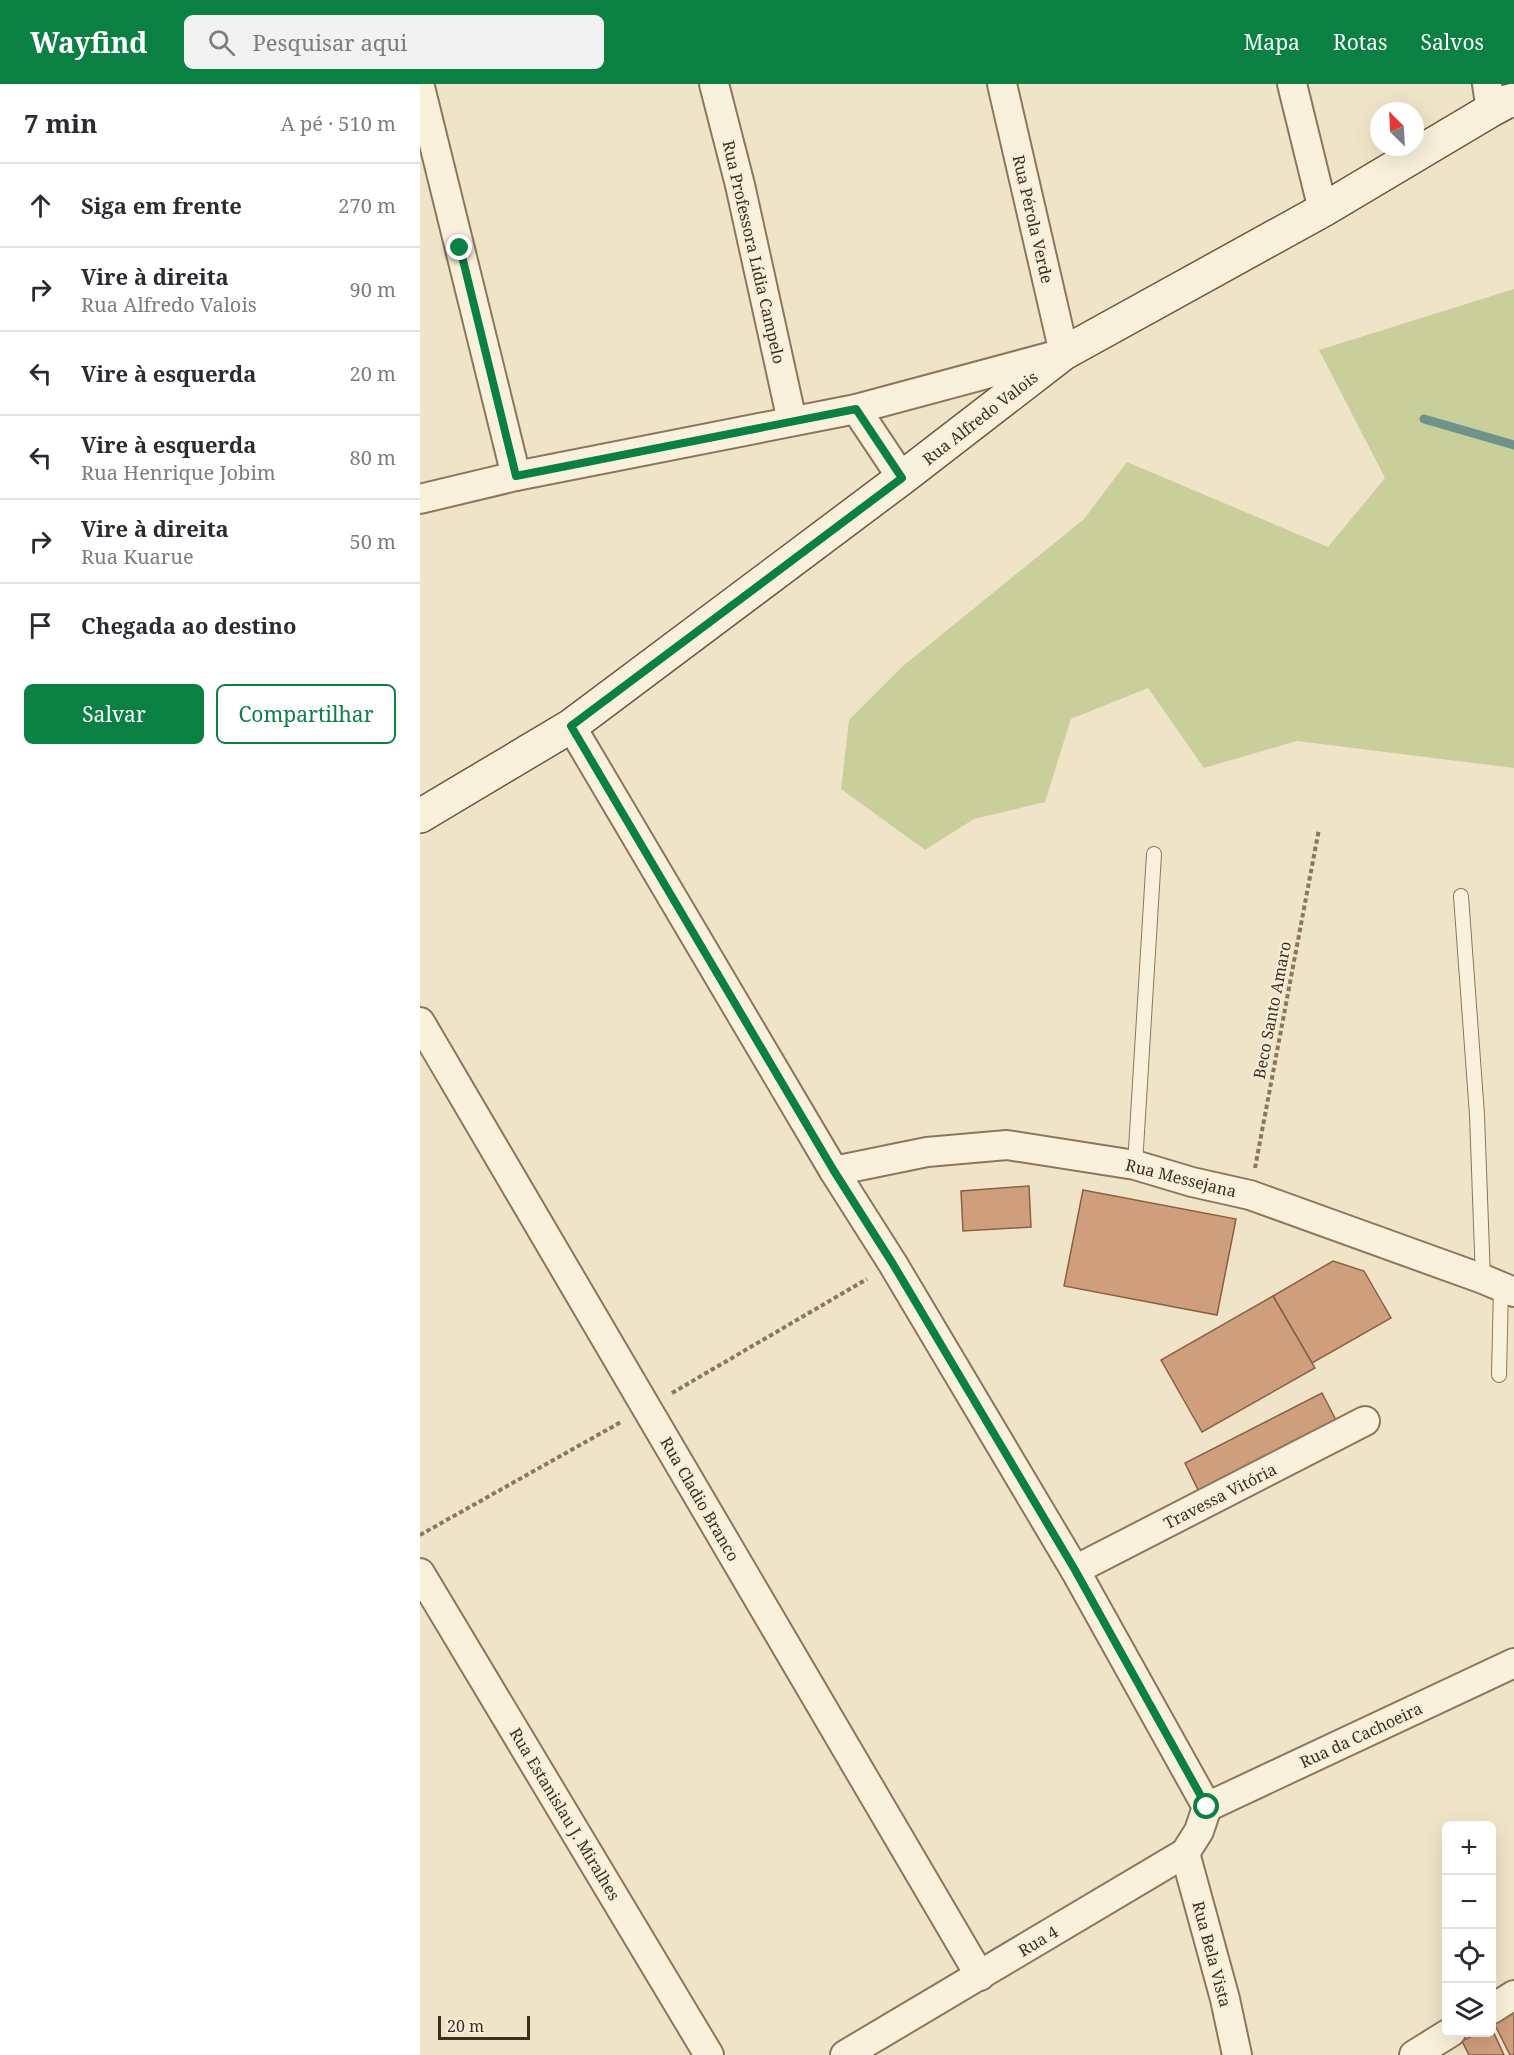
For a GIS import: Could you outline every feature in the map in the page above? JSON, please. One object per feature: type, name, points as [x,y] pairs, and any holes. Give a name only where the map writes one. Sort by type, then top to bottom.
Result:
[{"type":"street","name":"Rua Professora Lídia Campelo","points":[[714,84],[740,185],[792,421]]},
{"type":"street","name":"Rua Pérola Verde","points":[[1002,84],[1064,353]]},
{"type":"street","points":[[1292,84],[1323,210]]},
{"type":"street","points":[[420,87],[516,476]]},
{"type":"street","name":"Rua Alfredo Valois","points":[[420,816],[571,726],[902,478],[1064,353],[1323,210],[1503,96]]},
{"type":"street","points":[[420,499],[516,476],[856,409],[1064,353]]},
{"type":"street","points":[[856,409],[902,478]]},
{"type":"street","points":[[571,726],[834,1171],[893,1264],[1075,1570],[1207,1807]]},
{"type":"street","name":"Rua Cladio Branco","points":[[420,1022],[980,1976]]},
{"type":"street","name":"Rua Messejana","points":[[834,1171],[927,1152],[1007,1145],[1135,1165],[1192,1182],[1250,1195],[1500,1286]]},
{"type":"street","name":"Travessa Vitória","points":[[1075,1570],[1365,1421]]},
{"type":"street","name":"Rua Estanislau J. Miralhes","points":[[420,1573],[709,2055]]},
{"type":"street","name":"Rua da Cachoeira","points":[[1207,1807],[1514,1663]]},
{"type":"street","name":"Rua 4","points":[[845,2055],[1185,1853],[1199,1831],[1207,1807]]},
{"type":"street","name":"Rua Bela Vista","points":[[1185,1853],[1225,1999],[1237,2055]]},
{"type":"street","points":[[1496,2006],[1514,1995]]},
{"type":"street","points":[[1414,2055],[1444,2037]]},
{"type":"lane","points":[[1135,1165],[1154,854]]},
{"type":"lane","points":[[1461,896],[1477,1115],[1500,1286],[1499,1374]]},
{"type":"path","name":"Beco Santo Amaro","points":[[1250,1195],[1319,829]]},
{"type":"green space","points":[[1514,289],[1514,768],[1297,741],[1204,768],[1148,688],[1071,719],[1045,802],[974,819],[925,850],[841,789],[849,720],[903,666],[1084,519],[1127,462],[1328,547],[1385,478],[1319,350]]},
{"type":"building","points":[[1029,1186],[1031,1227],[963,1231],[961,1191]]},
{"type":"building","points":[[1083,1190],[1236,1219],[1217,1315],[1064,1286]]},
{"type":"building","points":[[1333,1261],[1364,1271],[1391,1318],[1312,1363],[1273,1296]]},
{"type":"building","points":[[1273,1296],[1315,1368],[1202,1432],[1161,1360]]},
{"type":"building","points":[[1322,1393],[1340,1428],[1202,1498],[1185,1463]]},
{"type":"building","points":[[1514,2013],[1514,2055],[1510,2055],[1496,2027],[1496,2022]]},
{"type":"building","points":[[1470,2037],[1496,2037],[1504,2055],[1469,2055],[1462,2041]]},
{"type":"waterway","points":[[1424,419],[1514,445]]},
{"type":"route","points":[[460,248],[516,476],[856,409],[902,478],[571,726],[834,1171],[893,1264],[1075,1570],[1207,1807]]}]
